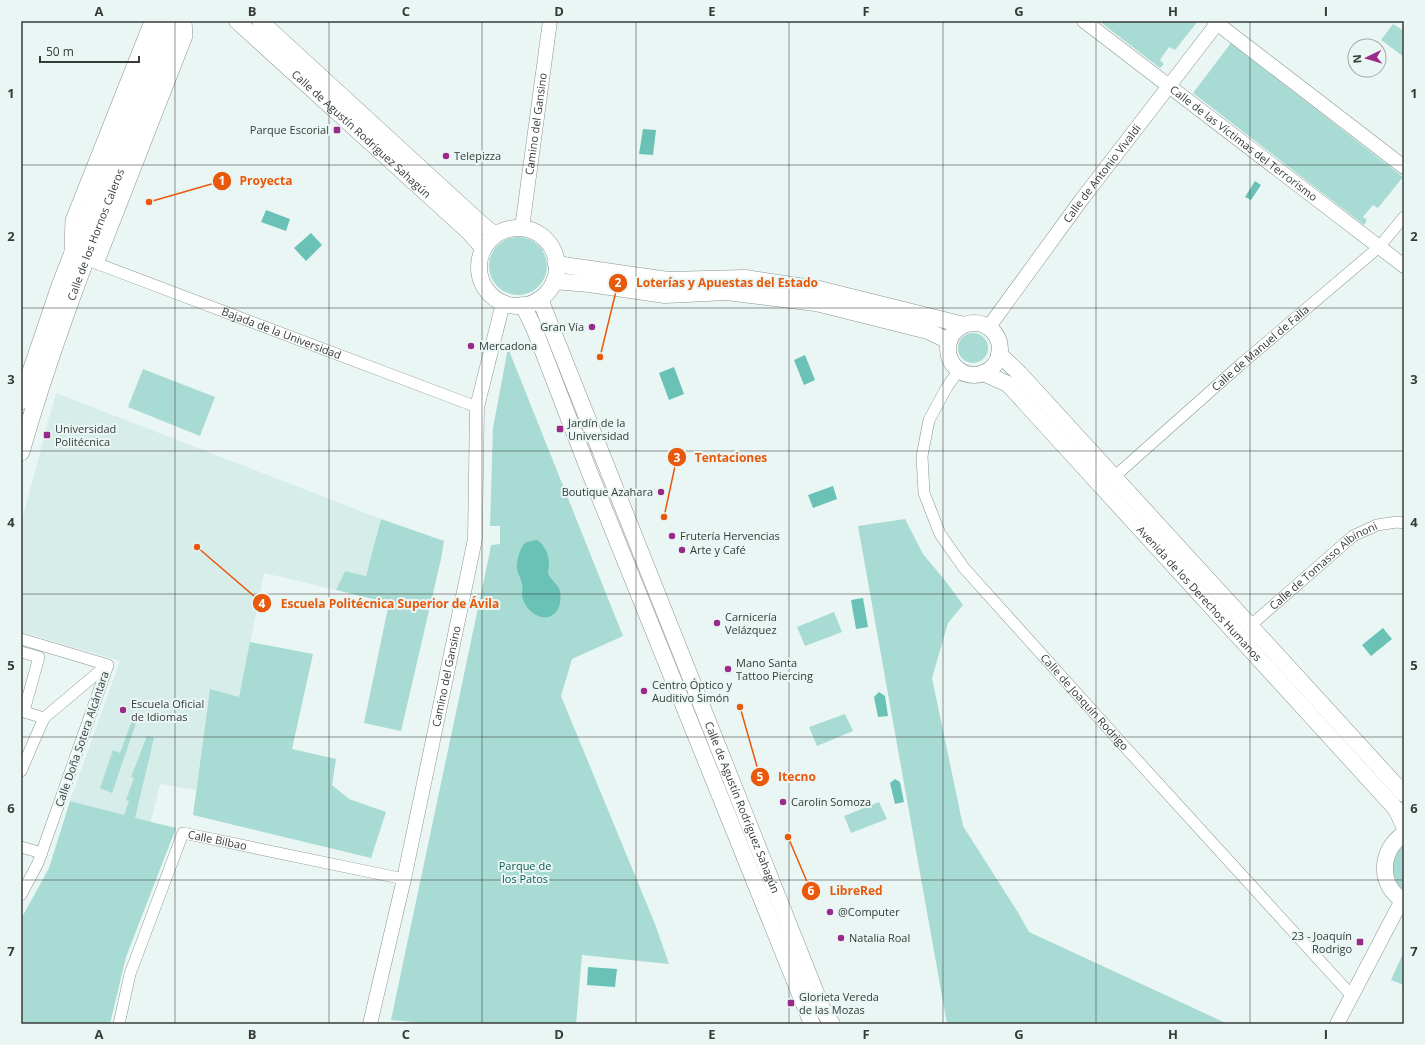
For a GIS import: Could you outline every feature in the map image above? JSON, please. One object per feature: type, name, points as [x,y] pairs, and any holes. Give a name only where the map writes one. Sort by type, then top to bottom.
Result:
[{"type":"main road","name":"Calle de los Hornos Caleros","points":[[21,452],[38,392],[84,261],[162,21]]},
{"type":"main road","name":"Calle de los Hornos Caleros","points":[[21,401],[84,261],[176,31],[182,21]]},
{"type":"main road","name":"Calle de Agustín Rodríguez Sahagún","points":[[237,21],[468,231],[483,248]]},
{"type":"main road","name":"Calle de Agustín Rodríguez Sahagún","points":[[260,21],[495,235]]},
{"type":"main road","points":[[522,228],[539,234],[546,240],[555,255],[556,264],[554,281],[548,291],[540,299],[523,305],[513,305],[503,303],[486,290],[481,280],[479,269],[480,258],[483,248],[495,235],[508,229],[522,228]]},
{"type":"main road","points":[[556,264],[668,280],[745,278],[819,289],[964,325]]},
{"type":"main road","points":[[554,281],[589,284],[666,295],[727,292],[816,303],[928,331],[949,341]]},
{"type":"main road","name":"Calle de Agustín Rodríguez Sahagún","points":[[540,299],[822,1008],[832,1024]]},
{"type":"main road","name":"Calle de Agustín Rodríguez Sahagún","points":[[523,305],[534,328],[592,479],[812,1024]]},
{"type":"main road","points":[[972,323],[981,324],[988,328],[994,333],[998,340],[999,354],[996,362],[983,373],[967,374],[959,370],[949,357],[949,341],[952,334],[964,325],[972,323]]},
{"type":"main road","name":"Avenida de los Derechos Humanos","points":[[999,354],[1019,373],[1404,794]]},
{"type":"main road","name":"Avenida de los Derechos Humanos","points":[[983,373],[1008,384],[1396,809],[1404,826]]},
{"type":"main road","points":[[1403,901],[1394,894],[1388,885],[1384,865],[1386,854],[1391,845],[1404,834]]},
{"type":"street","name":"Calle de los Hornos Caleros","points":[[84,261],[71,220],[150,21]]},
{"type":"street","name":"Calle de los Hornos Caleros","points":[[84,261],[187,36],[186,21]]},
{"type":"street","name":"Camino del Gansino","points":[[522,228],[550,21]]},
{"type":"street","name":"Calle de las Víctimas del Terrorismo","points":[[1084,21],[1404,266]]},
{"type":"street","name":"Calle de Antonio Vivaldi","points":[[988,328],[1082,199],[1169,87],[1216,22]]},
{"type":"street","points":[[1216,22],[1404,167]]},
{"type":"street","name":"Calle de Manuel de Falla","points":[[1114,477],[1240,365],[1379,247],[1404,217]]},
{"type":"street","name":"Bajada de la Universidad","points":[[84,261],[477,407]]},
{"type":"street","name":"Camino del Gansino","points":[[370,1024],[404,879],[475,539],[477,407],[503,303]]},
{"type":"street","name":"Calle de Joaquín Rodrigo","points":[[959,370],[947,387],[929,420],[922,456],[924,493],[940,534],[964,568],[1352,996]]},
{"type":"street","name":"Calle de Tomasso Albinoni","points":[[1251,626],[1353,536],[1377,525],[1397,522],[1404,523]]},
{"type":"street","name":"Calle Doña Sotera Alcántara","points":[[21,639],[108,665],[42,853],[21,895]]},
{"type":"street","points":[[21,652],[38,657],[22,711],[44,718]]},
{"type":"street","points":[[21,771],[44,718],[108,665]]},
{"type":"street","name":"Calle Bilbao","points":[[118,1024],[130,974],[183,833],[404,879]]},
{"type":"street","points":[[21,847],[42,853]]},
{"type":"street","points":[[1338,1024],[1403,901]]},
{"type":"shaded area","points":[[643,129],[656,130],[653,155],[639,154]]},
{"type":"shaded area","points":[[1255,181],[1261,185],[1251,200],[1245,197]]},
{"type":"shaded area","points":[[266,210],[290,219],[286,231],[261,222]]},
{"type":"shaded area","points":[[311,233],[322,245],[306,261],[294,248]]},
{"type":"shaded area","points":[[805,355],[815,380],[804,385],[794,360]]},
{"type":"shaded area","points":[[674,367],[684,394],[669,400],[659,373]]},
{"type":"shaded area","points":[[56,393],[381,519],[366,576],[345,571],[336,590],[264,573],[239,698],[210,689],[196,790],[160,784],[150,825],[70,801],[120,661],[21,632],[21,523]]},
{"type":"shaded area","points":[[833,486],[837,499],[813,508],[808,495]]},
{"type":"shaded area","points":[[537,540],[546,550],[549,561],[548,573],[559,588],[560,595],[560,604],[557,611],[551,616],[546,617],[533,613],[523,601],[522,582],[517,569],[519,555],[523,545],[526,542]]},
{"type":"shaded area","points":[[863,598],[868,627],[856,629],[851,600]]},
{"type":"shaded area","points":[[1383,628],[1392,639],[1371,656],[1362,645]]},
{"type":"shaded area","points":[[879,692],[885,696],[888,716],[878,717],[874,697]]},
{"type":"shaded area","points":[[895,779],[900,782],[904,802],[895,804],[890,783]]},
{"type":"shaded area","points":[[588,967],[617,969],[615,987],[587,985]]},
{"type":"green space","points":[[1099,21],[1198,21],[1175,50],[1169,47],[1160,60],[1164,64],[1160,68]]},
{"type":"green space","points":[[1393,24],[1404,31],[1404,57],[1387,44],[1387,38],[1382,38]]},
{"type":"green space","points":[[1231,43],[1403,177],[1378,208],[1373,205],[1363,217],[1367,220],[1364,225],[1193,93]]},
{"type":"green space","points":[[518,237],[529,239],[542,250],[545,255],[547,266],[545,277],[534,290],[529,293],[518,295],[507,293],[494,282],[491,277],[489,266],[491,255],[502,242],[507,239]]},
{"type":"green space","points":[[973,333],[984,337],[988,348],[984,359],[973,363],[962,359],[958,348],[962,337]]},
{"type":"green space","name":"Parque de los Patos","points":[[508,348],[623,636],[572,659],[561,696],[655,924],[669,964],[582,955],[576,1024],[433,1024],[391,1020],[491,545],[500,544],[500,526],[490,526],[493,428]]},
{"type":"green space","points":[[143,369],[215,397],[200,436],[128,407]]},
{"type":"green space","points":[[381,519],[444,541],[401,731],[364,723],[389,603],[336,590],[345,571],[366,576]]},
{"type":"green space","points":[[905,519],[923,554],[963,605],[948,623],[932,678],[963,826],[1029,932],[1228,1024],[947,1024],[858,526]]},
{"type":"green space","points":[[834,612],[842,632],[805,646],[797,627]]},
{"type":"green space","points":[[250,642],[313,654],[292,749],[336,759],[332,785],[349,799],[386,812],[371,858],[193,815],[210,689],[239,697]]},
{"type":"green space","points":[[845,714],[853,731],[817,746],[809,727]]},
{"type":"green space","points":[[133,718],[137,720],[112,793],[100,788],[113,750],[120,753]]},
{"type":"green space","points":[[147,736],[154,738],[135,818],[176,828],[126,957],[110,1024],[21,1024],[21,919],[49,868],[70,801],[124,815],[129,801],[126,800],[134,778],[131,777]]},
{"type":"green space","points":[[879,802],[887,819],[851,833],[844,816]]},
{"type":"green space","points":[[1404,844],[1404,890],[1394,881],[1391,862],[1400,846]]},
{"type":"green space","points":[[1404,951],[1404,985],[1391,980]]},
{"type":"place","name":"Parque Escorial","points":[[337,130]]},
{"type":"place","name":"Telepizza","points":[[446,156]]},
{"type":"place","name":"Proyecta","points":[[149,202]]},
{"type":"place","name":"Gran Vía","points":[[592,327]]},
{"type":"place","name":"Mercadona","points":[[471,346]]},
{"type":"place","name":"Loterías y Apuestas del Estado","points":[[600,357]]},
{"type":"place","name":"Jardín de la Universidad","points":[[560,429]]},
{"type":"place","name":"Universidad Politécnica","points":[[47,435]]},
{"type":"place","name":"Boutique Azahara","points":[[661,492]]},
{"type":"place","name":"Tentaciones","points":[[664,517]]},
{"type":"place","name":"Frutería Hervencias","points":[[672,536]]},
{"type":"place","name":"Escuela Politécnica Superior de Ávila","points":[[197,547]]},
{"type":"place","name":"Arte y Café","points":[[682,550]]},
{"type":"place","name":"Carnicería Velázquez","points":[[717,623]]},
{"type":"place","name":"Mano Santa Tattoo Piercing","points":[[728,669]]},
{"type":"place","name":"Centro Óptico y Auditivo Simón","points":[[644,691]]},
{"type":"place","name":"Itecno","points":[[740,707]]},
{"type":"place","name":"Escuela Oficial de Idiomas","points":[[123,710]]},
{"type":"place","name":"Carolin Somoza","points":[[783,802]]},
{"type":"place","name":"LibreRed","points":[[788,837]]},
{"type":"place","name":"@Computer","points":[[830,912]]},
{"type":"place","name":"Natalia Roal","points":[[841,938]]},
{"type":"place","name":"23 - Joaquín Rodrigo","points":[[1360,942]]},
{"type":"place","name":"Glorieta Vereda de las Mozas","points":[[791,1003]]}]
